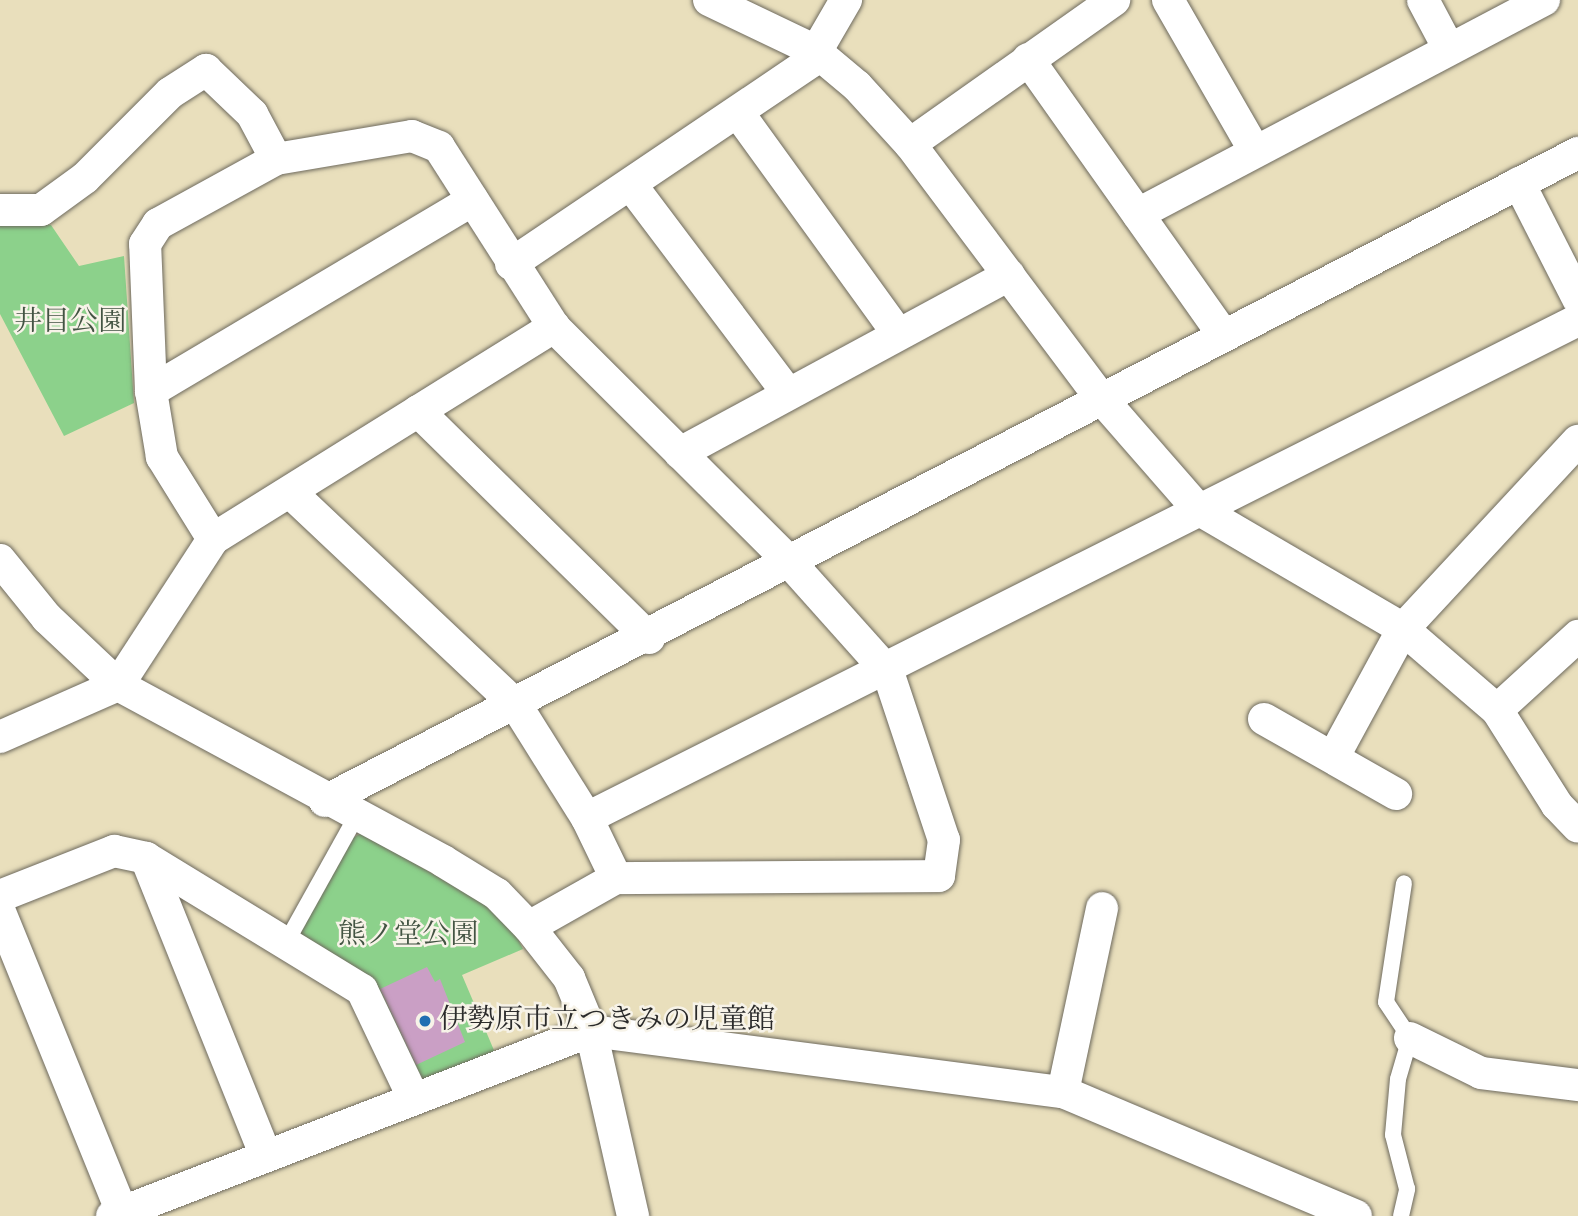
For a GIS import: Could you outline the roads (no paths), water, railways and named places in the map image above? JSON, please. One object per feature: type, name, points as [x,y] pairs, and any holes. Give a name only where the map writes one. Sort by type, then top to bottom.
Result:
[{"type":"street","points":[[709,0],[814,50],[858,86],[910,144],[1101,398],[1198,509],[1403,629],[1497,710],[1557,805],[1578,827]]},
{"type":"street","points":[[511,264],[739,114],[810,62],[814,50],[846,0]]},
{"type":"street","points":[[910,144],[1114,0]]},
{"type":"street","points":[[1168,0],[1255,151]]},
{"type":"street","points":[[1423,0],[1449,49]]},
{"type":"street","points":[[1138,214],[1544,0]]},
{"type":"street","points":[[1028,59],[1224,335]]},
{"type":"street","points":[[0,210],[41,210],[85,178],[170,93],[206,70],[252,114],[276,159]]},
{"type":"street","points":[[739,114],[898,334]]},
{"type":"street","points":[[213,539],[162,457],[151,391],[145,244],[158,224],[276,159],[412,136],[439,147],[511,264],[554,327],[788,559],[888,672],[944,840],[939,876],[616,878],[529,926]]},
{"type":"street","points":[[325,801],[649,638],[788,559],[1578,153]]},
{"type":"street","points":[[1519,183],[1578,299]]},
{"type":"street","points":[[631,185],[787,392]]},
{"type":"street","points":[[151,391],[473,200]]},
{"type":"street","points":[[680,453],[787,392],[1009,275]]},
{"type":"street","points":[[587,818],[888,672],[1198,509],[1578,320]]},
{"type":"street","points":[[0,737],[118,685],[213,539],[554,327]]},
{"type":"street","points":[[418,411],[649,638]]},
{"type":"street","points":[[1334,756],[1403,629],[1578,441]]},
{"type":"street","points":[[290,492],[516,705],[587,818],[616,878]]},
{"type":"street","points":[[0,560],[47,618],[118,685],[497,894],[529,926],[569,978],[591,1031],[632,1216]]},
{"type":"street","points":[[1497,710],[1578,636]]},
{"type":"street","points":[[1264,719],[1334,756],[1396,794]]},
{"type":"street","points":[[0,896],[114,851],[146,858],[362,990],[413,1097]]},
{"type":"street","points":[[146,858],[265,1154]]},
{"type":"street","points":[[1063,1092],[1102,908]]},
{"type":"street","points":[[0,912],[117,1214],[265,1154],[591,1031],[1063,1092],[1356,1216]]},
{"type":"street","points":[[1410,1038],[1481,1073],[1578,1085]]},
{"type":"lane","points":[[287,942],[356,817]]},
{"type":"lane","points":[[1401,1216],[1407,1189],[1393,1135],[1398,1079],[1410,1038],[1386,1002],[1404,883]]},
{"type":"place","name":"伊勢原市立つきみの児童館","points":[[425,1021]]},
{"type":"park label","name":"井目公園","points":[[70,323]]},
{"type":"park label","name":"熊ノ堂公園","points":[[408,936]]}]
